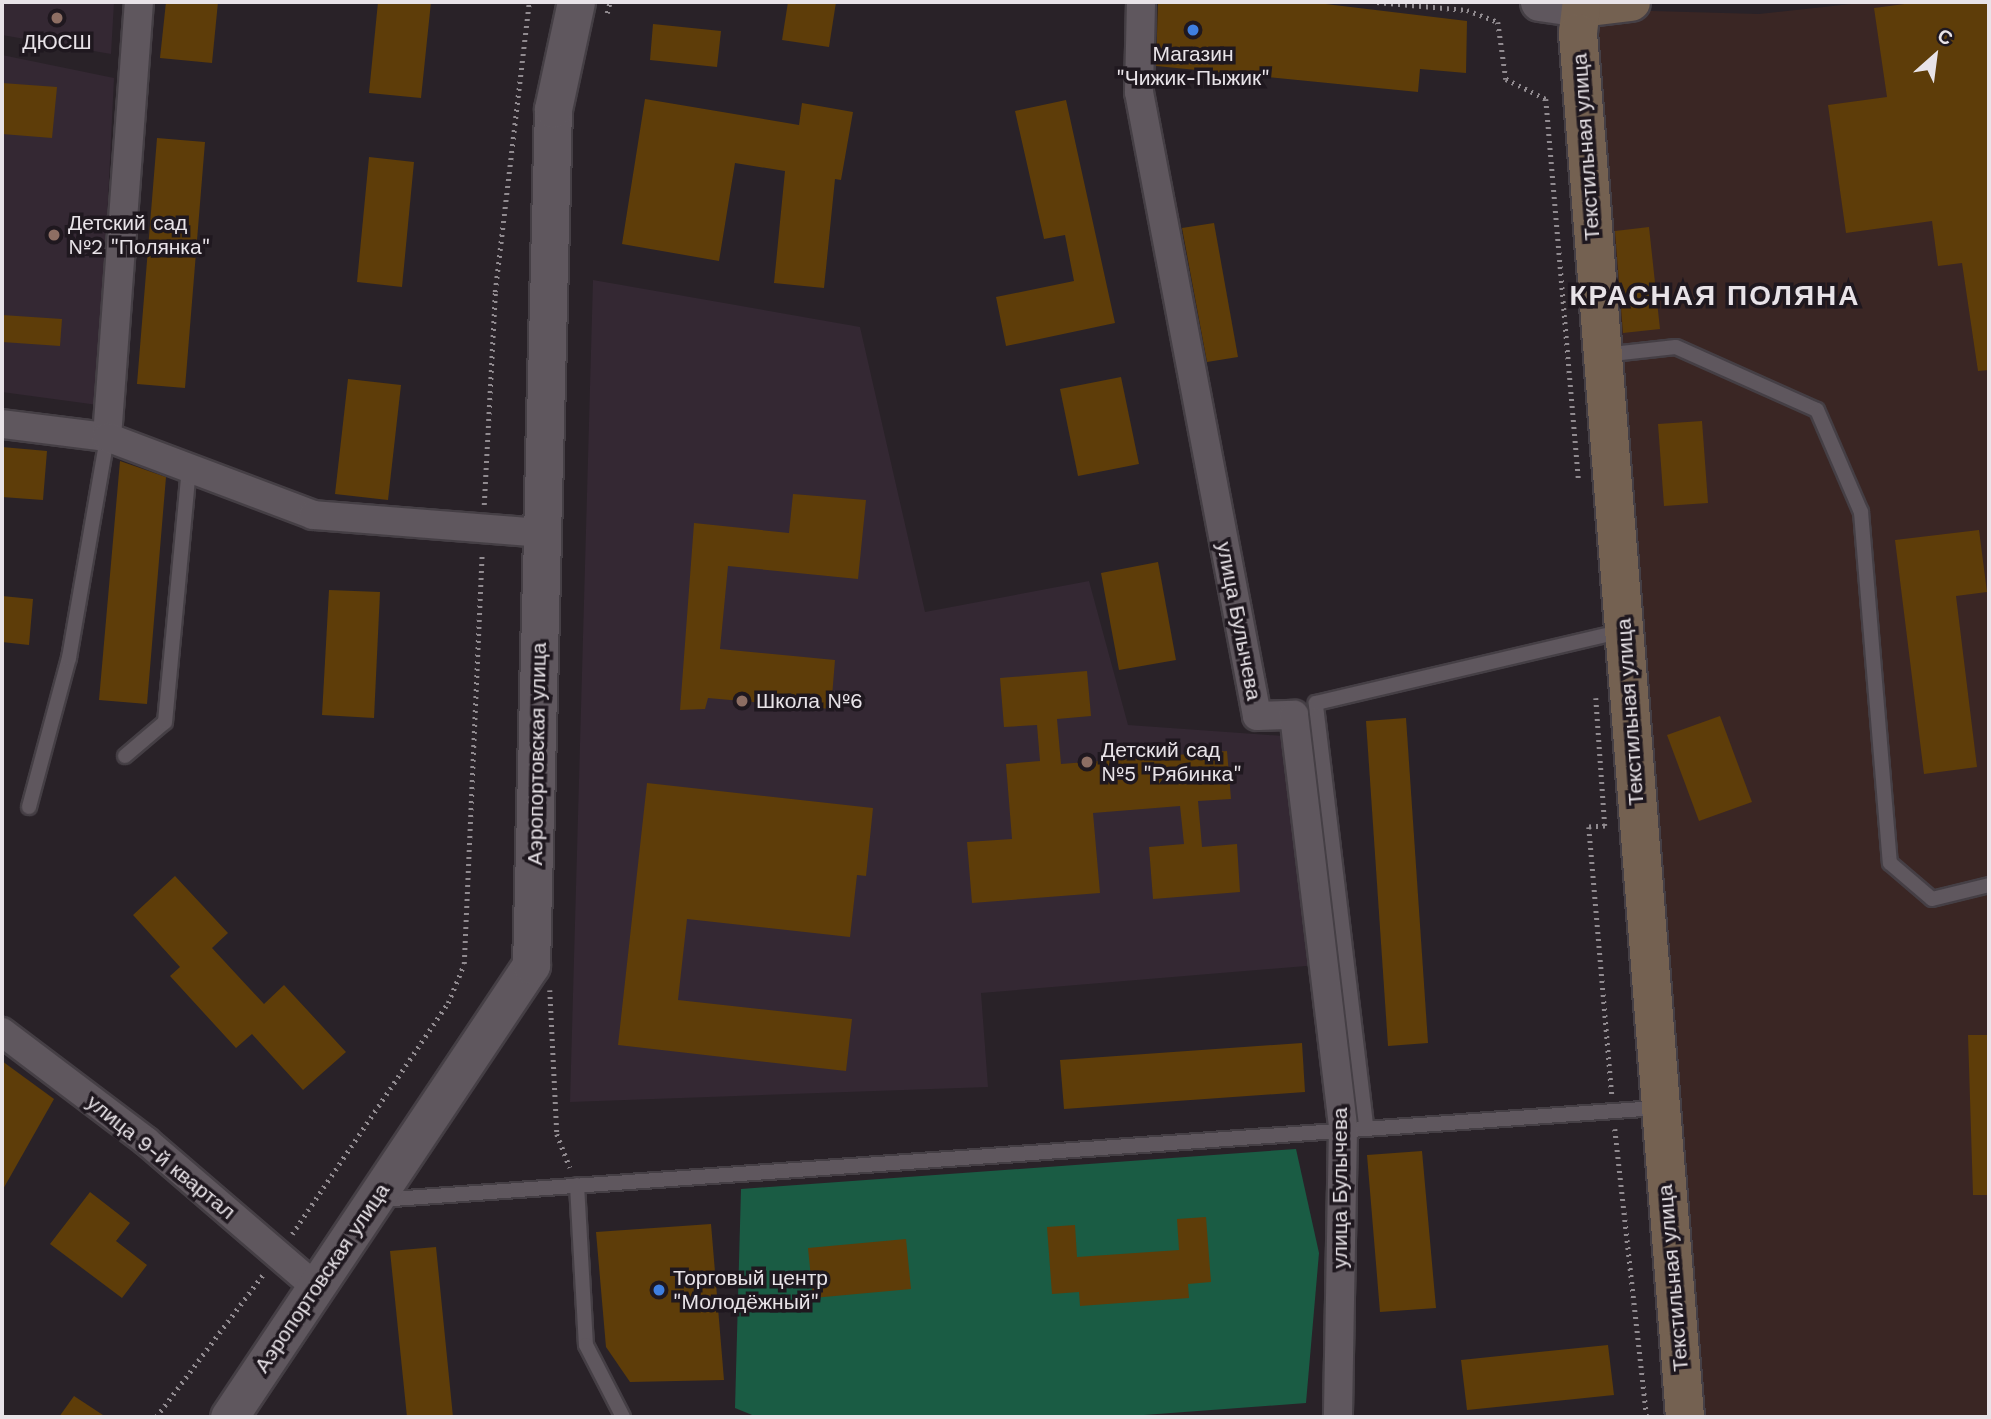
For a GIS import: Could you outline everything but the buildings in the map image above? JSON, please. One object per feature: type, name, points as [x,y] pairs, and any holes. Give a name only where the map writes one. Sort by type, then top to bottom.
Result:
[{"type":"main road","points":[[1581,8],[1631,2]]},
{"type":"main road","name":"Текстильная улица","points":[[1581,8],[1578,33],[1625,631],[1657,1108],[1685,1417]]},
{"type":"street","points":[[107,436],[139,2]]},
{"type":"street","name":"Аэропортовская улица","points":[[229,1417],[531,965],[553,109],[576,2]]},
{"type":"street","name":"улица Булычева","points":[[1141,2],[1139,92],[1257,716],[1294,715],[1355,1126],[1338,1417]]},
{"type":"street","points":[[1539,2],[1581,8]]},
{"type":"street","points":[[2,424],[107,436],[313,515],[542,533]]},
{"type":"street","name":"улица 9-й квартал","points":[[2,1032],[146,1141],[316,1287]]},
{"type":"lane","points":[[1602,355],[1676,347],[1817,410],[1861,512],[1890,863],[1933,899],[1989,885]]},
{"type":"lane","points":[[29,807],[69,658],[107,436]]},
{"type":"lane","points":[[125,757],[165,722],[189,468]]},
{"type":"lane","points":[[1355,1126],[1316,703],[1625,631]]},
{"type":"lane","points":[[374,1200],[1355,1126],[1657,1108]]},
{"type":"lane","points":[[577,1185],[586,1345],[623,1417]]},
{"type":"path","points":[[156,1417],[278,1255],[448,1003],[464,964],[495,292],[529,2]]},
{"type":"shaded area","name":"ДЮСШ","points":[[2,2],[114,2],[111,54],[2,35]]},
{"type":"shaded area","points":[[1869,2],[1989,2],[1989,1417],[1688,1417],[1592,19],[1616,10],[1759,14]]},
{"type":"shaded area","name":"Детский сад №2 \"Полянка\"","points":[[2,55],[114,78],[98,405],[2,392]]},
{"type":"shaded area","name":"Школа №6","points":[[593,280],[860,327],[925,612],[1089,581],[1128,725],[1283,736],[1318,965],[981,993],[988,1087],[570,1102]]},
{"type":"green space","points":[[1296,1149],[1319,1253],[1306,1403],[1117,1417],[757,1417],[735,1408],[741,1189]]},
{"type":"place","name":"ДЮСШ","points":[[57,18]]},
{"type":"place","name":"Магазин \"Чижик-Пыжик\"","points":[[1193,30]]},
{"type":"place","name":"Детский сад №2 \"Полянка\"","points":[[54,235]]},
{"type":"place","name":"Школа №6","points":[[742,701]]},
{"type":"place","name":"Детский сад №5 \"Рябинка\"","points":[[1087,762]]},
{"type":"place","name":"Торговый центр \"Молодёжный\"","points":[[659,1290]]},
{"type":"district","name":"КРАСНАЯ ПОЛЯНА","points":[[1715,296]]}]
